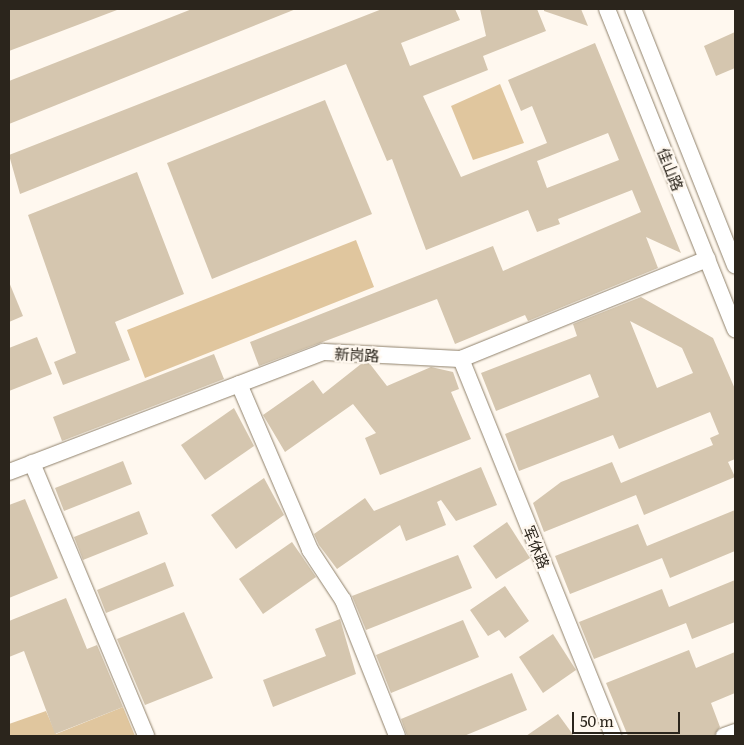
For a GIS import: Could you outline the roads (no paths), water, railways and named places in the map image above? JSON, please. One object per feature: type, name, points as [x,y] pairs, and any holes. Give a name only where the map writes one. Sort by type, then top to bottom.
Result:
[{"type":"street","name":"佳山路","points":[[607,9],[707,259],[731,307],[735,329]]},
{"type":"street","name":"佳山路","points":[[633,9],[735,265]]},
{"type":"street","name":"新岗路","points":[[9,472],[323,352],[461,358],[707,259]]},
{"type":"street","name":"军休路","points":[[461,358],[612,736]]},
{"type":"street","points":[[239,384],[310,550],[343,600],[397,736]]},
{"type":"street","points":[[32,463],[146,736]]},
{"type":"street","points":[[724,736],[735,732]]}]
